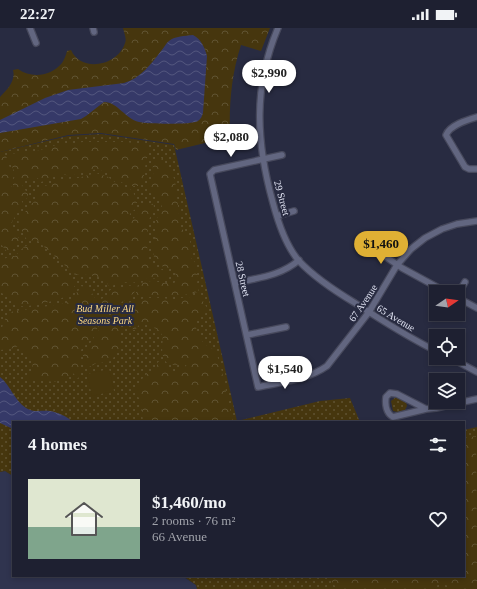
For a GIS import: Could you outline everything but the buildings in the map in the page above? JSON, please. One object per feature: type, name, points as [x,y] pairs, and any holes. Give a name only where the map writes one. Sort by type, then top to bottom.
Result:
[{"type":"street","points":[[30,28],[36,43]]},
{"type":"street","name":"29 Street","points":[[278,28],[269,50],[261,86],[259,132],[263,159],[277,216],[282,231],[299,260],[326,285],[369,312]]},
{"type":"street","points":[[477,117],[459,123],[448,131],[446,135],[465,167],[469,169],[477,169]]},
{"type":"street","points":[[263,159],[282,155]]},
{"type":"street","name":"28 Street","points":[[258,387],[210,174],[214,170],[263,159]]},
{"type":"street","points":[[277,216],[294,211]]},
{"type":"street","name":"67 Avenue","points":[[258,387],[307,376],[327,366],[369,312],[397,265],[411,249],[434,233],[457,224],[477,221]]},
{"type":"street","points":[[376,250],[397,265],[431,285]]},
{"type":"street","points":[[235,283],[280,273],[299,260]]},
{"type":"street","points":[[465,302],[477,308]]},
{"type":"street","name":"65 Avenue","points":[[369,312],[402,333],[429,346]]},
{"type":"street","points":[[247,335],[286,327]]},
{"type":"street","points":[[464,365],[477,372]]},
{"type":"street","points":[[426,409],[397,394],[390,393],[386,397],[388,412],[393,417],[477,399]]},
{"type":"shaded area","points":[[5,471],[12,475],[12,577],[184,577],[196,585],[197,589],[0,589],[0,472]]},
{"type":"green space","points":[[123,28],[270,28],[261,51],[241,45],[231,91],[230,137],[176,150],[174,144],[101,133],[68,135],[0,152],[0,97],[12,82],[14,74],[13,70],[18,69],[35,75],[47,73],[58,67],[63,62],[67,51],[71,50],[76,57],[83,62],[99,64],[107,61],[115,57],[121,51],[126,41]]},
{"type":"green space","name":"Bud Miller All Seasons Park","points":[[101,134],[174,145],[237,421],[12,421],[12,475],[5,471],[0,472],[0,152],[68,136]]},
{"type":"green space","points":[[83,142],[126,142],[148,145],[148,153],[141,183],[138,186],[131,186],[103,171],[91,170],[74,175],[57,175],[41,182],[37,178],[32,177],[31,180],[25,180],[22,183],[24,189],[29,193],[26,200],[17,193],[13,186],[15,173],[9,160],[9,154],[37,151],[56,145]]},
{"type":"green space","points":[[0,155],[6,155],[8,164],[14,174],[12,189],[23,203],[12,222],[13,228],[20,240],[8,253],[0,243]]},
{"type":"green space","points":[[154,159],[163,159],[175,180],[181,228],[188,234],[193,252],[191,256],[195,262],[197,283],[200,284],[198,292],[175,297],[135,297],[140,283],[151,281],[174,284],[176,280],[175,273],[171,269],[160,266],[154,257],[152,247],[155,238],[155,223],[162,207],[159,198],[147,191],[147,189],[153,175]]},
{"type":"green space","points":[[96,173],[108,177],[122,187],[133,191],[137,203],[136,209],[131,212],[127,221],[135,217],[143,207],[144,202],[153,204],[154,206],[148,222],[147,255],[150,263],[154,267],[171,273],[168,280],[150,278],[132,283],[122,282],[109,287],[106,281],[100,277],[75,275],[37,240],[28,241],[18,225],[19,219],[29,205],[34,202],[38,188],[57,180],[78,178]]},
{"type":"green space","points":[[35,244],[47,257],[66,272],[76,284],[73,289],[63,298],[35,305],[20,306],[8,295],[0,292],[0,261],[10,256],[15,256],[25,246]]},
{"type":"green space","points":[[138,284],[132,295],[116,306],[108,314],[80,351],[81,372],[78,379],[73,373],[70,376],[55,382],[29,379],[32,365],[30,356],[26,351],[23,351],[18,346],[11,349],[0,350],[3,325],[10,312],[67,303],[79,290],[80,286],[88,287],[97,301],[107,296],[110,290]]},
{"type":"green space","points":[[200,296],[207,308],[205,314],[199,315],[195,324],[198,334],[202,340],[207,346],[216,351],[225,383],[233,421],[143,421],[141,402],[135,391],[144,376],[156,369],[158,362],[160,361],[173,372],[186,366],[187,363],[175,365],[168,364],[162,353],[163,339],[159,331],[147,324],[139,325],[135,330],[133,330],[132,325],[129,322],[122,325],[113,313],[128,303],[145,298],[162,298],[180,301],[181,298]]},
{"type":"green space","points":[[110,316],[120,329],[119,335],[121,347],[111,361],[95,364],[85,369],[83,367],[83,354],[106,319]]},
{"type":"green space","points":[[109,369],[114,391],[92,396],[87,374]]},
{"type":"green space","points":[[396,397],[406,402],[407,406],[405,410],[398,412],[393,411],[391,401]]},
{"type":"green space","name":"Bud Miller All Seasons Park","points":[[350,398],[360,421],[237,421],[320,401]]},
{"type":"green space","points":[[477,427],[477,589],[197,589],[196,585],[184,577],[465,577],[465,430]]},
{"type":"green space","points":[[476,436],[477,589],[449,589],[445,583],[440,583],[433,589],[337,589],[329,577],[465,577],[465,438]]},
{"type":"water","points":[[193,35],[202,44],[207,56],[203,113],[198,121],[178,124],[139,122],[130,118],[113,105],[104,102],[81,119],[0,133],[0,120],[45,98],[68,90],[124,83],[136,78],[145,70],[171,39]]},
{"type":"water","points":[[0,377],[18,401],[29,410],[56,412],[71,421],[12,421],[12,429],[0,423]]}]
